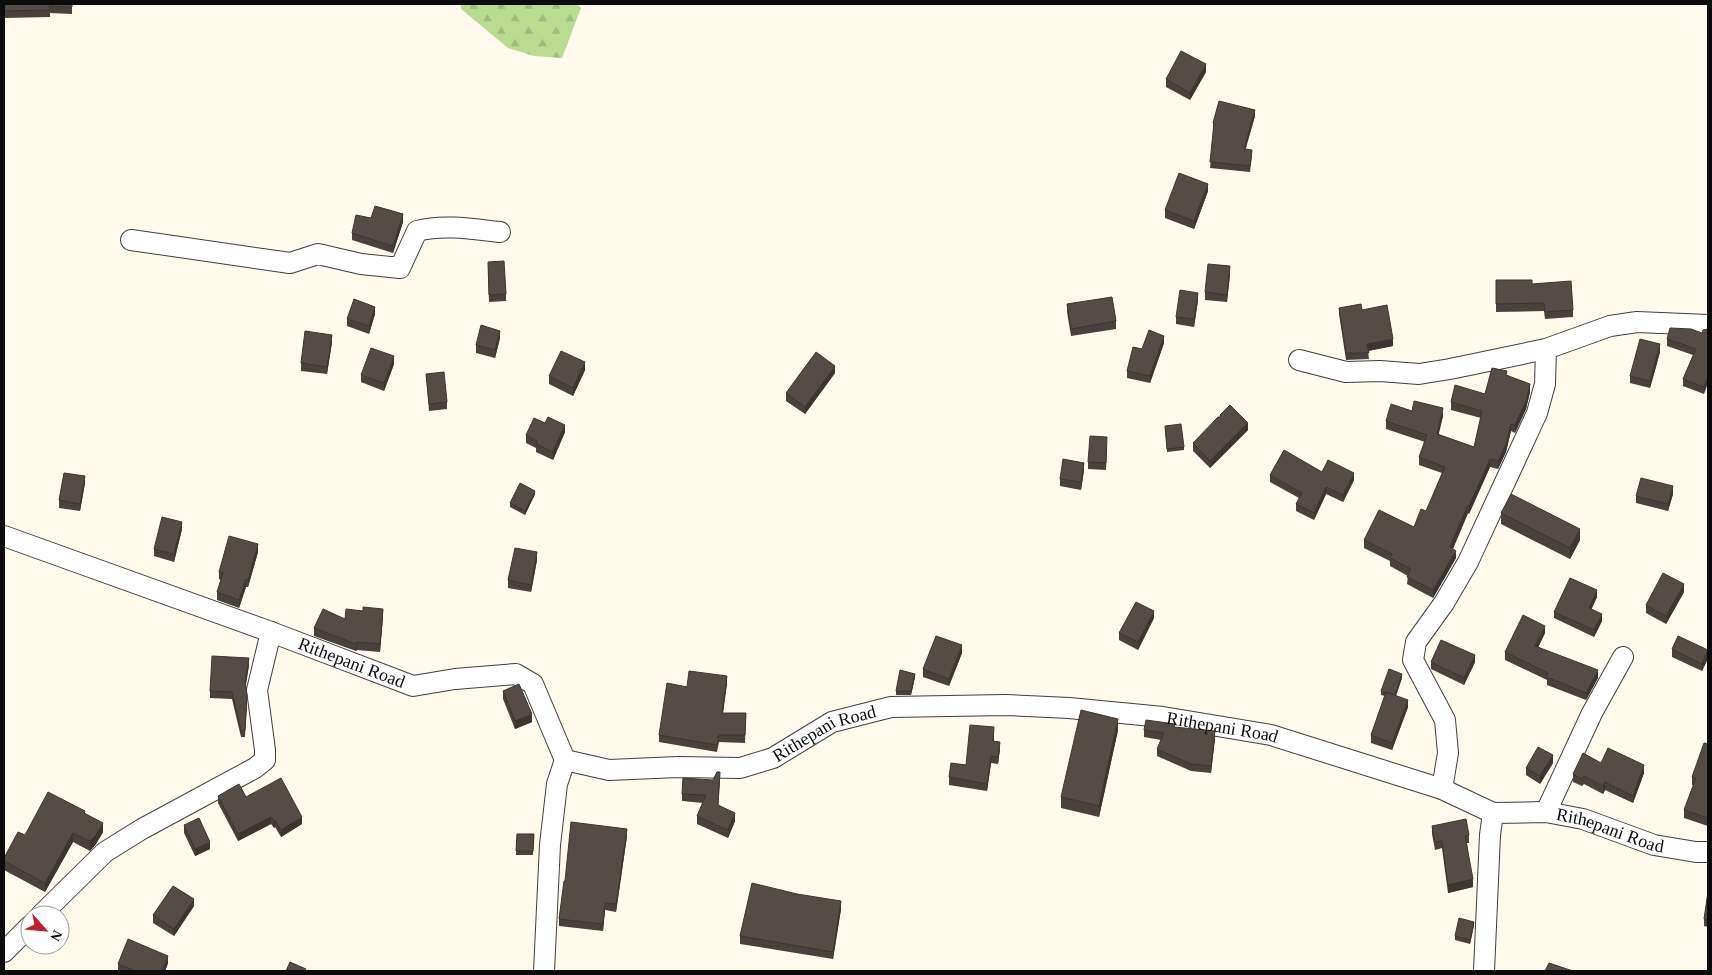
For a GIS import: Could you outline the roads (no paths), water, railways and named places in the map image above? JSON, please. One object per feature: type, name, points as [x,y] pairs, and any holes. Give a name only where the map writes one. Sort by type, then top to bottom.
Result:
[{"type":"street","points":[[131,240],[290,263],[318,254],[362,264],[400,268],[417,231],[427,228],[462,228],[500,232]]},
{"type":"street","points":[[1299,360],[1346,372],[1380,371],[1419,374],[1546,349],[1610,326],[1637,322],[1708,325]]},
{"type":"street","points":[[1442,789],[1448,753],[1444,720],[1413,660],[1416,642],[1444,603],[1468,562],[1537,413],[1545,384],[1546,349]]},
{"type":"street","name":"Rithepani Road","points":[[4,536],[271,632],[413,686],[516,674],[533,684],[565,760],[609,770],[678,767],[740,768],[772,758],[832,722],[891,707],[1006,705],[1069,708],[1163,717],[1271,735],[1442,789],[1493,813],[1546,812],[1584,819],[1654,844],[1696,852],[1708,852]]},
{"type":"street","points":[[51,905],[105,852],[142,829],[255,768],[264,760],[265,750],[257,690],[271,632]]},
{"type":"street","points":[[1546,812],[1592,713],[1623,657]]},
{"type":"street","points":[[544,971],[550,845],[557,784],[565,760]]},
{"type":"street","points":[[1484,971],[1490,835],[1493,813]]},
{"type":"street","points":[[4,952],[20,936]]}]
